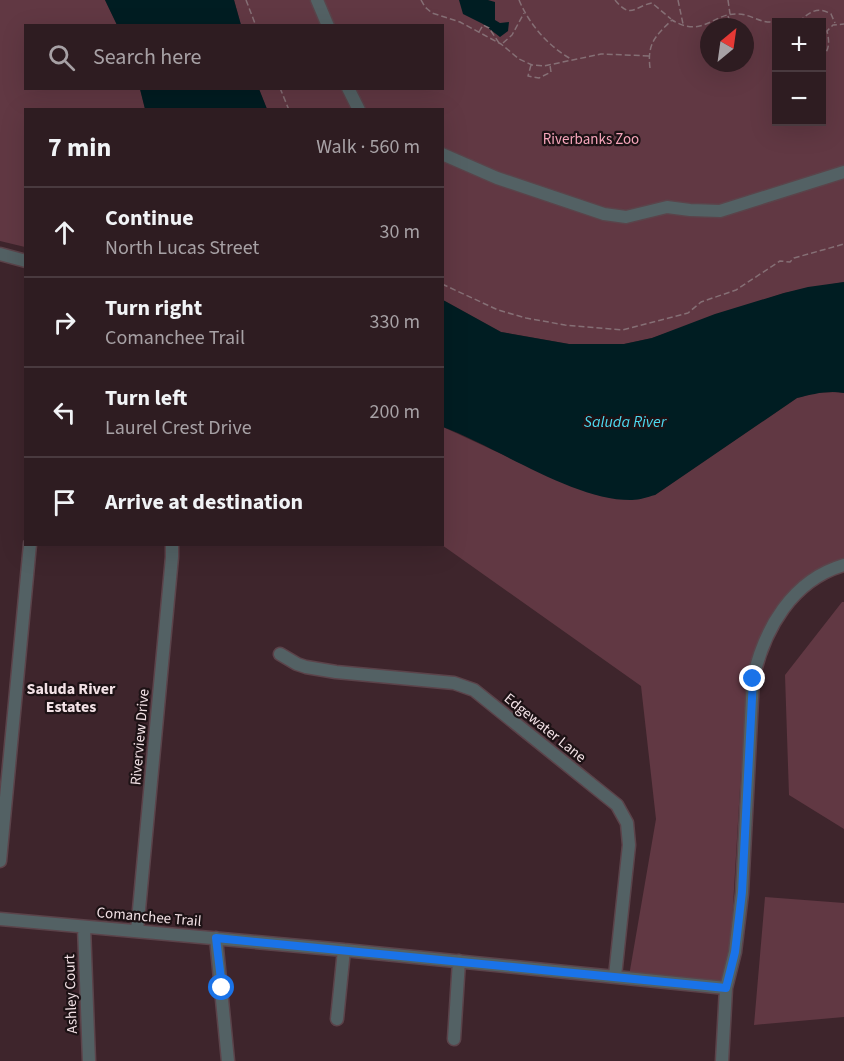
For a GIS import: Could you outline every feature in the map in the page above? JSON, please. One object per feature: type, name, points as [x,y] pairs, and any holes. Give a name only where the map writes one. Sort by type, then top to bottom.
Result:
[{"type":"street","points":[[317,0],[327,24]]},
{"type":"street","points":[[349,90],[358,108]]},
{"type":"street","points":[[444,155],[497,178],[604,214],[626,217],[667,207],[720,211],[844,172]]},
{"type":"street","points":[[0,254],[24,260]]},
{"type":"street","points":[[0,861],[30,546]]},
{"type":"street","name":"Riverview Drive","points":[[137,932],[172,546]]},
{"type":"street","points":[[722,1061],[726,988],[735,952],[742,892],[753,679],[757,659],[769,630],[793,597],[819,576],[844,566]]},
{"type":"street","name":"Edgewater Lane","points":[[279,654],[306,667],[465,686],[483,696],[617,806],[627,823],[629,845],[615,976]]},
{"type":"street","name":"Comanchee Trail","points":[[0,919],[726,988]]},
{"type":"street","name":"Ashley Court","points":[[84,927],[89,1061]]},
{"type":"street","points":[[216,938],[228,1061]]},
{"type":"street","points":[[337,1019],[344,950]]},
{"type":"street","points":[[454,1039],[459,961]]},
{"type":"path","points":[[246,0],[255,24]]},
{"type":"path","points":[[421,0],[432,13],[460,22],[501,44],[519,59],[531,65],[550,64],[602,54],[649,56]]},
{"type":"path","points":[[519,0],[524,13],[554,49],[571,59]]},
{"type":"path","points":[[615,0],[622,8],[631,10],[636,10],[649,3],[655,4],[672,20],[683,25],[703,26],[729,15],[741,14],[772,22]]},
{"type":"path","points":[[655,4],[658,0]]},
{"type":"path","points":[[678,0],[683,25]]},
{"type":"path","points":[[728,0],[730,18]]},
{"type":"path","points":[[805,18],[813,11],[820,10],[831,14],[836,24]]},
{"type":"path","points":[[501,44],[512,35],[524,13]]},
{"type":"path","points":[[650,68],[649,50],[653,41],[672,20]]},
{"type":"path","points":[[826,54],[830,42],[826,31],[836,24],[844,24]]},
{"type":"path","points":[[479,32],[483,25],[489,28],[501,44]]},
{"type":"path","points":[[531,65],[528,76],[539,78],[551,72],[550,64]]},
{"type":"path","points":[[281,90],[288,108]]},
{"type":"path","points":[[444,285],[498,310],[526,318],[565,325],[622,330],[688,313],[701,302],[736,290],[780,261],[790,262],[794,258],[844,244]]},
{"type":"green space","points":[[0,0],[105,0],[117,24],[24,24],[24,90],[140,90],[145,108],[24,108],[24,247],[0,241]]},
{"type":"green space","name":"Riverbanks Zoo","points":[[234,0],[844,0],[844,282],[784,293],[652,338],[624,344],[569,344],[501,332],[444,301],[444,108],[267,108],[259,90],[444,90],[444,24],[241,24]]},
{"type":"green space","points":[[815,393],[844,393],[844,562],[821,569],[763,641],[741,771],[728,991],[629,976],[656,819],[641,686],[443,546],[444,427],[553,478],[655,495],[797,398]]},
{"type":"green space","points":[[844,602],[844,829],[789,795],[785,675]]},
{"type":"green space","points":[[765,897],[844,903],[844,1017],[754,1025]]},
{"type":"water","points":[[105,0],[234,0],[241,24],[117,24]]},
{"type":"water","points":[[459,0],[495,2],[495,20],[500,23],[509,22],[508,31],[500,37],[483,24],[463,14]]},
{"type":"water","points":[[140,90],[259,90],[267,108],[145,108]]},
{"type":"water","name":"Saluda River","points":[[844,282],[844,393],[826,392],[797,398],[655,495],[632,500],[586,492],[561,483],[444,427],[444,301],[501,332],[569,344],[624,344],[652,338],[715,314],[808,287]]},
{"type":"district","name":"Saluda River Estates","points":[[71,698]]},
{"type":"route","points":[[222,988],[216,938],[726,988],[735,952],[742,892],[753,679]]}]
